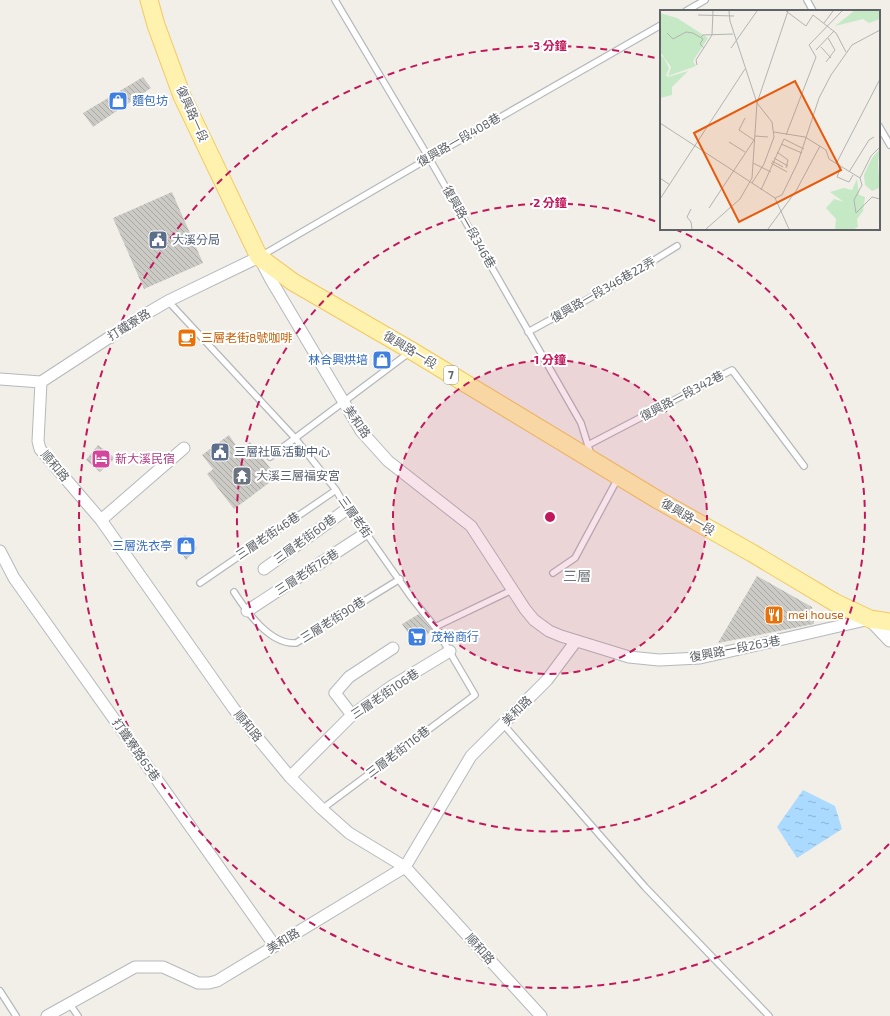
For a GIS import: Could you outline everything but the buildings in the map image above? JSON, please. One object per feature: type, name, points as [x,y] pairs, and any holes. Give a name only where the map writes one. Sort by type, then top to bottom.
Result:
[{"type":"main road","name":"復興路一段","points":[[149,0],[156,25],[182,96],[259,257],[293,282],[590,452],[619,476],[658,500],[752,553],[834,602],[870,619],[890,622]]},
{"type":"street","name":"打鐵寮路","points":[[41,382],[139,318],[168,301],[259,257]]},
{"type":"street","name":"美和路","points":[[47,1016],[135,967],[163,967],[198,982],[209,984],[275,946],[405,867],[471,756],[547,680],[576,641],[549,630],[534,620],[512,590],[471,526],[388,461],[361,431],[271,280],[259,257]]},
{"type":"street","points":[[0,380],[41,382]]},
{"type":"street","name":"順和路","points":[[41,382],[39,446],[101,520],[234,709],[290,777],[322,809],[349,833],[405,867],[540,1016]]},
{"type":"street","points":[[101,520],[184,448]]},
{"type":"street","name":"三層老街60巷","points":[[264,569],[347,509]]},
{"type":"street","name":"三層老街76巷","points":[[247,611],[366,533]]},
{"type":"street","name":"打鐵寮路65巷","points":[[0,551],[14,578],[275,946]]},
{"type":"street","points":[[870,619],[890,640]]},
{"type":"street","name":"復興路一段263巷","points":[[576,641],[629,657],[659,660],[700,658],[870,619]]},
{"type":"street","points":[[352,715],[335,693],[349,677],[393,648]]},
{"type":"street","name":"三層老街106巷","points":[[290,777],[352,715],[392,686],[450,651]]},
{"type":"lane","name":"復興路一段346巷","points":[[335,0],[429,158],[581,423],[590,452]]},
{"type":"lane","points":[[688,10],[705,0]]},
{"type":"lane","points":[[807,0],[812,10]]},
{"type":"lane","name":"復興路一段408巷","points":[[259,257],[660,26]]},
{"type":"lane","points":[[880,128],[890,145]]},
{"type":"lane","name":"復興路一段346巷22弄","points":[[528,332],[619,282],[677,246]]},
{"type":"lane","name":"三層老街","points":[[168,301],[295,438],[336,490],[347,509],[400,579],[411,596],[436,627],[475,695]]},
{"type":"lane","points":[[270,457],[412,351]]},
{"type":"lane","name":"復興路一段342巷","points":[[590,452],[732,370],[804,466]]},
{"type":"lane","points":[[553,573],[575,558],[619,476]]},
{"type":"lane","name":"三層老街46巷","points":[[200,583],[336,490]]},
{"type":"lane","name":"三層老街90巷","points":[[234,592],[247,611],[262,627],[274,637],[288,644],[296,643],[400,579]]},
{"type":"lane","points":[[436,627],[512,590]]},
{"type":"lane","name":"三層老街116巷","points":[[322,809],[475,695]]},
{"type":"lane","points":[[503,724],[645,887],[769,1016]]},
{"type":"lane","points":[[0,991],[16,1016]]},
{"type":"lane","points":[[69,1003],[78,1016]]},
{"type":"water","points":[[803,790],[835,806],[842,829],[797,858],[777,827]]},
{"type":"place","name":"麵包坊","points":[[118,101]]},
{"type":"place","name":"大溪分局","points":[[158,240]]},
{"type":"place","name":"三層老街8號咖啡","points":[[187,338]]},
{"type":"place","name":"林合興烘培","points":[[382,360]]},
{"type":"place","name":"三層社區活動中心","points":[[220,452]]},
{"type":"place","name":"新大溪民宿","points":[[101,459]]},
{"type":"place","name":"大溪三層福安宮","points":[[242,476]]},
{"type":"place","name":"三層洗衣亭","points":[[186,546]]},
{"type":"place","name":"mei house","points":[[774,615]]},
{"type":"place","name":"茂裕商行","points":[[417,637]]},
{"type":"district","name":"三層","points":[[577,576]]}]
